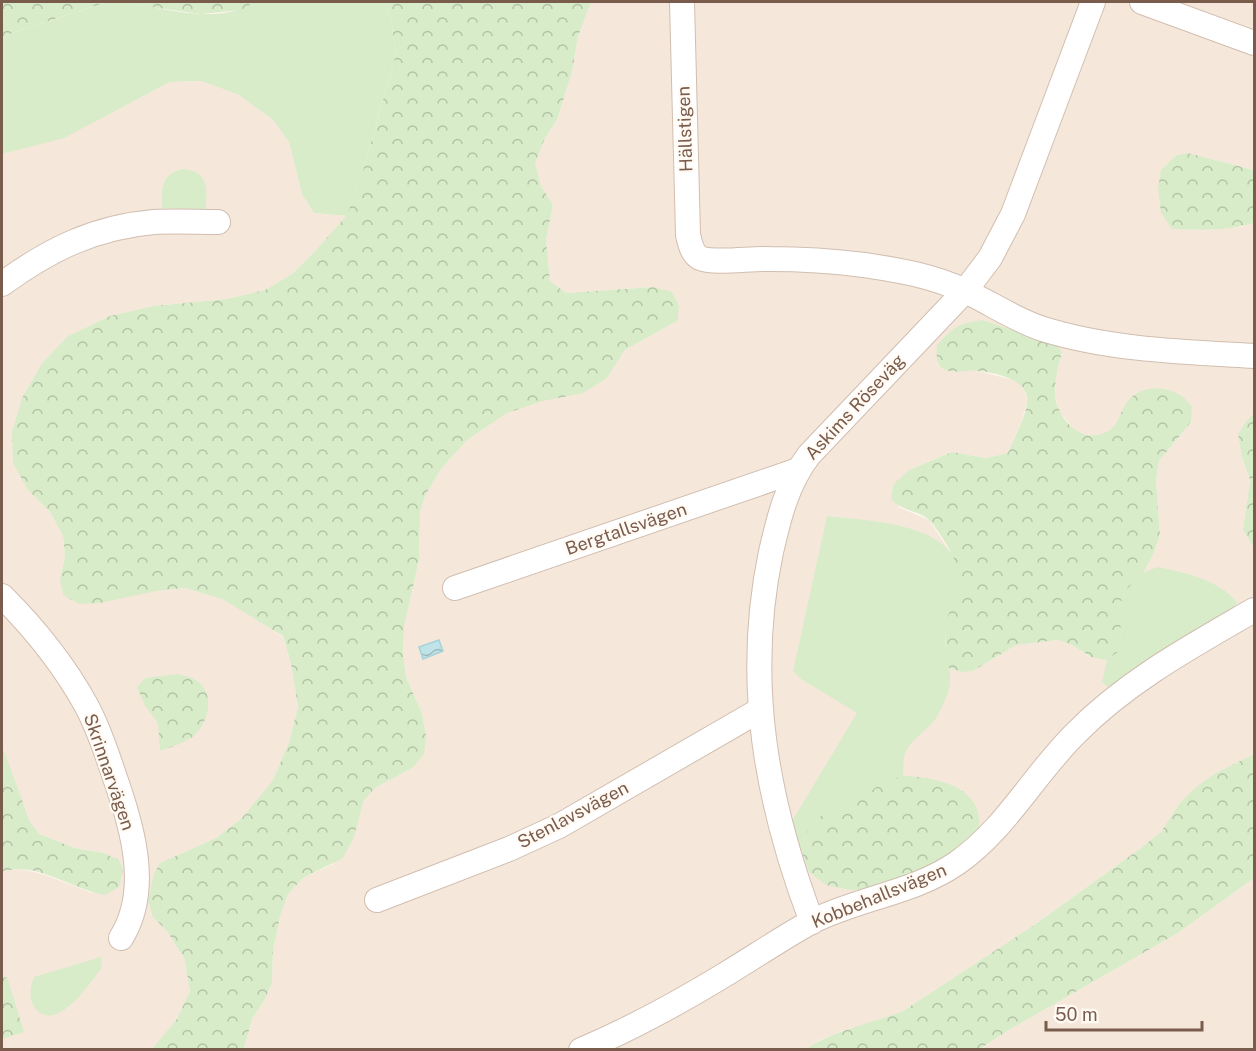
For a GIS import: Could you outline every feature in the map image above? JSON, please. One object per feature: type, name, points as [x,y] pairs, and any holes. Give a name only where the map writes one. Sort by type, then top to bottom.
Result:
[{"type":"street","name":"Hällstigen","points":[[682,2],[688,235],[695,254],[712,260],[768,258],[854,264],[912,273],[965,291]]},
{"type":"street","name":"Askims Röseväg","points":[[812,922],[790,864],[780,827],[767,763],[760,711],[759,645],[765,585],[783,506],[798,470],[832,428],[965,291],[990,258],[1013,214],[1093,2]]},
{"type":"street","points":[[1142,2],[1254,43]]},
{"type":"street","points":[[2,284],[42,255],[90,235],[125,226],[155,222],[218,222]]},
{"type":"street","points":[[965,291],[1020,320],[1087,340],[1141,348],[1254,356]]},
{"type":"street","name":"Bergtallsvägen","points":[[455,588],[798,470]]},
{"type":"street","name":"Skrinnarvägen","points":[[2,596],[45,643],[86,705],[116,780],[135,851],[137,876],[135,905],[128,927],[121,938]]},
{"type":"street","name":"Kobbehallsvägen","points":[[581,1050],[647,1018],[812,922],[867,899],[934,877],[957,863],[995,830],[1060,750],[1095,714],[1124,690],[1254,610]]},
{"type":"street","name":"Stenlavsvägen","points":[[377,900],[509,849],[559,826],[760,711]]},
{"type":"shaded area","points":[[591,2],[1254,2],[1254,170],[1188,153],[1176,155],[1161,170],[1189,230],[1241,227],[1254,223],[1254,413],[1248,419],[1242,457],[1250,480],[1243,530],[1254,548],[1254,754],[1216,773],[1179,804],[1161,832],[1034,925],[903,1011],[880,1021],[841,1031],[806,1049],[244,1050],[252,1019],[272,983],[273,951],[280,917],[288,894],[303,878],[333,864],[360,814],[364,800],[375,788],[412,768],[426,736],[422,713],[406,677],[403,651],[404,627],[419,560],[420,512],[426,494],[441,469],[466,441],[507,413],[607,378],[625,350],[677,321],[653,287],[566,293],[550,281],[546,240],[553,205],[541,186],[534,163],[545,138],[557,120],[572,72],[578,37]],"holes":[[[1062,353],[1056,375],[1055,395],[1059,411],[1075,431],[1094,436],[1106,433],[1116,425],[1128,401],[1191,422],[1159,461],[1156,481],[1160,534],[1154,553],[1143,573],[1128,588],[1090,657],[1072,645],[1058,640],[1016,645],[973,671],[956,561],[929,520],[898,507],[909,470],[952,452],[986,458],[1008,453],[1022,420],[1027,401],[1025,391],[1017,381],[978,371],[950,371]]]},
{"type":"shaded area","points":[[201,81],[239,95],[273,120],[289,142],[302,194],[314,213],[347,216],[292,274],[265,290],[227,299],[153,306],[110,316],[68,336],[42,363],[22,398],[28,490],[50,512],[63,536],[65,556],[60,579],[156,591],[185,588],[222,599],[283,637],[291,664],[298,707],[289,742],[273,780],[242,818],[216,838],[160,863],[153,917],[167,931],[184,958],[190,991],[178,1019],[152,1049],[2,1049],[2,871],[22,869],[92,893],[119,860],[104,853],[75,848],[39,834],[29,820],[2,746],[2,154],[17,150],[128,104],[170,82]]},
{"type":"shaded area","points":[[1254,878],[1254,1049],[980,1050],[1009,1030],[1178,933]]},
{"type":"green space","points":[[2,2],[107,2],[12,33],[2,39]]},
{"type":"green space","points":[[107,2],[201,14],[238,10],[255,2],[385,2],[390,14],[396,54],[363,171],[347,216],[314,213],[302,194],[289,142],[273,120],[239,95],[201,81],[170,82],[64,138],[2,154],[2,39],[12,33]]},
{"type":"green space","points":[[115,2],[255,2],[241,10],[201,14]]},
{"type":"green space","points":[[385,2],[591,2],[578,37],[572,72],[557,120],[545,138],[535,163],[541,186],[553,205],[546,240],[550,281],[566,293],[653,287],[672,292],[679,306],[677,321],[625,350],[607,378],[583,393],[543,401],[507,413],[466,441],[441,469],[426,494],[420,512],[419,560],[404,627],[403,651],[406,677],[422,713],[426,736],[424,754],[412,768],[375,788],[364,800],[354,837],[343,858],[303,878],[288,894],[280,917],[273,951],[272,983],[252,1019],[244,1049],[152,1049],[177,1019],[190,991],[184,958],[167,931],[153,917],[148,900],[154,874],[160,863],[216,838],[242,818],[273,780],[289,742],[298,707],[291,664],[283,636],[222,599],[185,588],[156,591],[100,603],[79,604],[63,595],[60,579],[65,556],[63,536],[50,512],[28,490],[13,463],[12,432],[22,398],[42,363],[68,336],[110,316],[153,306],[227,299],[265,290],[292,274],[347,215],[363,171],[396,54],[390,14]]},
{"type":"green space","points":[[1188,153],[1254,170],[1254,223],[1224,229],[1172,229],[1161,213],[1158,189],[1161,170],[1176,155]]},
{"type":"green space","points":[[182,169],[191,170],[202,177],[206,187],[206,209],[162,208],[166,179]]},
{"type":"green space","points":[[982,320],[1058,345],[1062,353],[1056,383],[1056,402],[1064,419],[1078,431],[1095,435],[1109,431],[1116,424],[1125,405],[1133,396],[1152,388],[1172,391],[1182,396],[1192,406],[1191,422],[1159,461],[1156,481],[1160,534],[1154,553],[1143,573],[1128,588],[1119,606],[1121,631],[1119,651],[1107,660],[1091,657],[1072,645],[1058,640],[1016,645],[973,671],[962,672],[949,668],[946,647],[947,620],[960,582],[957,565],[944,540],[926,517],[900,506],[891,499],[893,485],[909,470],[952,452],[986,458],[1008,453],[1026,407],[1026,393],[1022,387],[1009,378],[992,373],[948,371],[939,365],[937,359],[937,345],[948,334],[957,327]]},
{"type":"green space","points":[[1254,413],[1254,548],[1243,530],[1250,480],[1242,457],[1238,434]]},
{"type":"green space","points":[[827,516],[885,523],[925,534],[942,544],[954,557],[960,581],[945,636],[950,672],[949,690],[937,717],[908,747],[904,758],[903,776],[883,782],[859,801],[835,808],[810,824],[801,849],[793,836],[791,823],[857,713],[801,679],[793,671]]},
{"type":"green space","points":[[1157,567],[1201,578],[1221,588],[1237,603],[1227,615],[1137,666],[1109,688],[1102,682],[1107,660],[1119,651],[1121,631],[1119,607],[1128,588],[1143,573]]},
{"type":"green space","points":[[178,674],[195,680],[205,689],[208,696],[208,712],[197,733],[191,738],[160,751],[158,723],[145,706],[137,687],[145,678]]},
{"type":"green space","points":[[2,746],[20,794],[2,781]]},
{"type":"green space","points":[[1254,754],[1254,878],[1178,933],[980,1049],[806,1049],[829,1036],[903,1011],[1034,925],[1161,832],[1179,804],[1196,787],[1216,773]]},
{"type":"green space","points":[[903,776],[944,782],[967,794],[979,815],[979,830],[946,858],[917,874],[878,888],[850,890],[826,885],[809,872],[801,849],[810,824],[829,810],[858,801],[883,782]]},
{"type":"green space","points":[[2,781],[20,794],[29,820],[39,834],[75,848],[104,853],[119,860],[123,870],[119,887],[105,895],[30,870],[2,871]]},
{"type":"green space","points":[[101,957],[102,967],[82,994],[63,1011],[53,1015],[43,1015],[35,1008],[30,992],[34,977]]},
{"type":"green space","points":[[7,977],[24,1032],[2,1039],[2,978]]},
{"type":"water","points":[[439,640],[443,651],[423,659],[419,647]]}]
